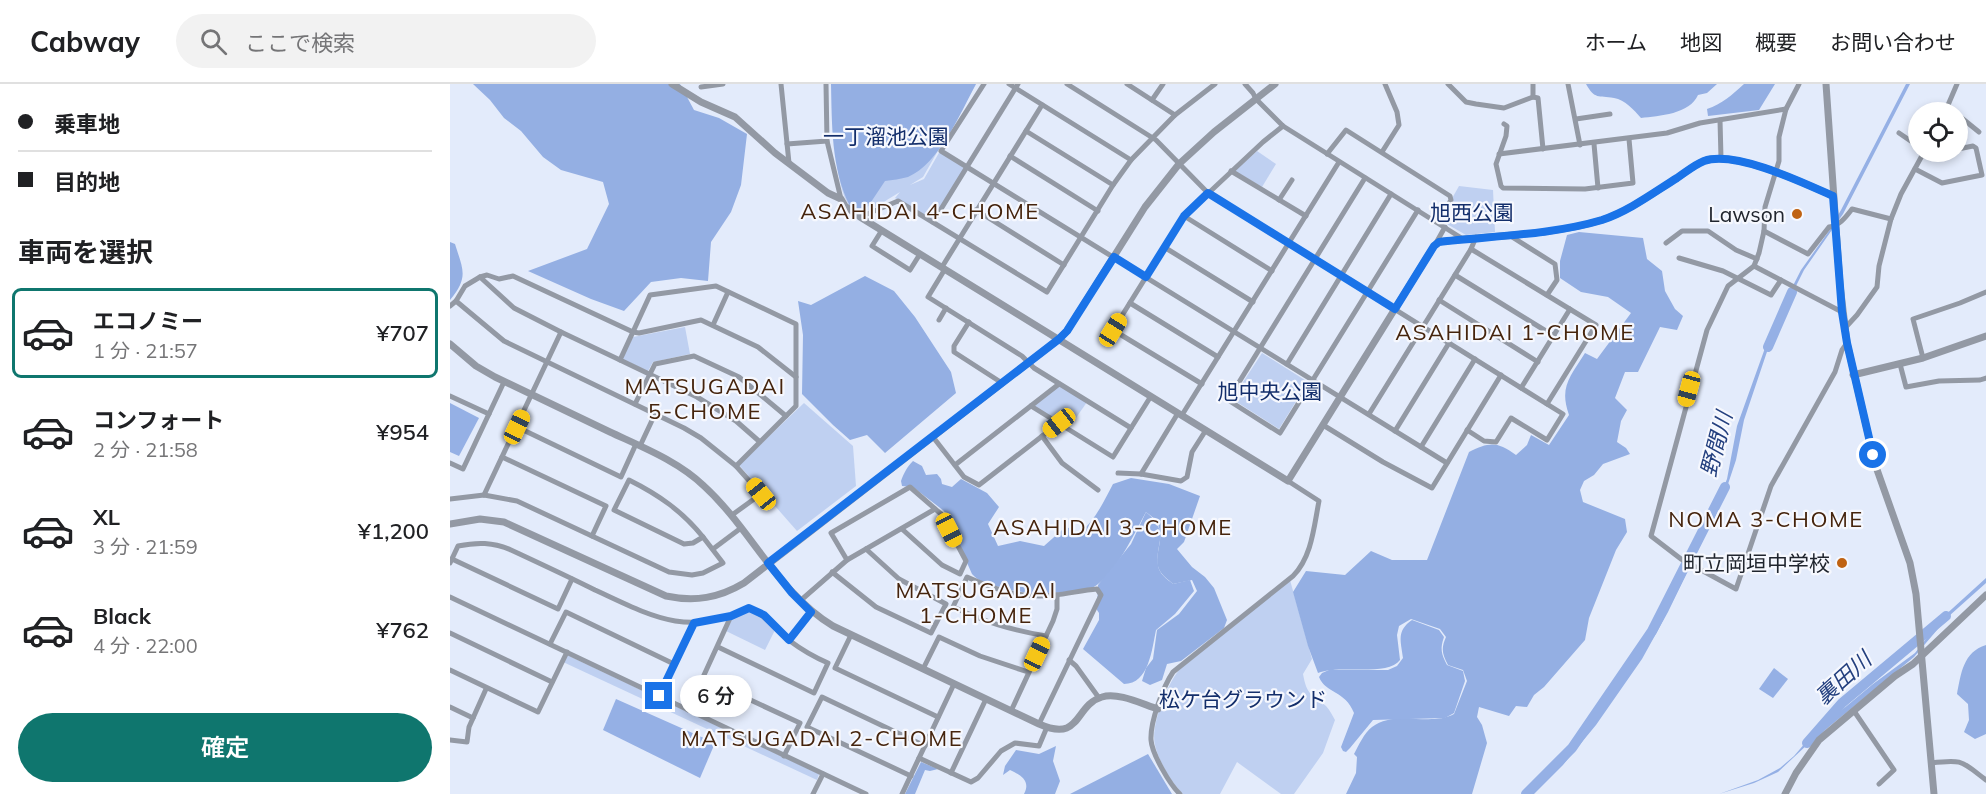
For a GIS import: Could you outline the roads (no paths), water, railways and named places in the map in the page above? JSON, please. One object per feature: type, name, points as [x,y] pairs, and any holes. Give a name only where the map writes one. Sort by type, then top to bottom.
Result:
[{"type":"street","points":[[672,84],[701,102],[735,117],[828,194],[841,199]]},
{"type":"street","points":[[701,87],[723,84]]},
{"type":"street","points":[[781,84],[789,163]]},
{"type":"street","points":[[826,84],[827,141],[841,199],[845,206],[1319,501],[1308,550],[1302,565],[1293,576],[1173,672],[1168,680],[1151,735],[1152,745],[1172,785],[1180,794]]},
{"type":"street","points":[[984,84],[941,151],[1447,463]]},
{"type":"street","points":[[1009,84],[1017,86],[1042,105],[1131,160]]},
{"type":"street","points":[[1067,84],[1152,137],[1208,193],[1563,414],[1547,440],[1511,417],[1496,442],[1484,441],[1467,430]]},
{"type":"street","points":[[1127,84],[1175,115]]},
{"type":"street","points":[[1152,100],[1163,84]]},
{"type":"street","points":[[860,217],[898,201],[1047,292],[1131,160],[1175,115],[1215,84]]},
{"type":"street","points":[[1245,84],[1256,99],[1283,126],[1463,239]]},
{"type":"street","points":[[450,524],[480,519],[504,522],[653,591],[687,599],[710,597],[732,590],[1059,339],[1067,331],[1145,207],[1179,164],[1214,132],[1275,84]]},
{"type":"street","points":[[1382,152],[1400,125],[1385,84]]},
{"type":"street","points":[[1448,84],[1466,102],[1476,104],[1504,108],[1538,98],[1543,149]]},
{"type":"street","points":[[1533,84],[1533,98]]},
{"type":"street","points":[[1568,84],[1580,145]]},
{"type":"street","points":[[1799,84],[1786,110],[1779,137],[1777,173],[1765,207],[1764,231],[1755,262],[1728,286],[1707,330],[1651,536],[1681,559],[1736,589],[1771,486],[1835,372],[1842,350],[1847,343]]},
{"type":"street","points":[[1826,84],[1842,312],[1853,375],[1875,464],[1910,563],[1916,594],[1934,794]]},
{"type":"street","points":[[1950,102],[1957,84]]},
{"type":"street","points":[[933,222],[1017,86]]},
{"type":"street","points":[[1042,105],[959,238],[928,297],[1022,356],[1034,368],[1131,428]]},
{"type":"street","points":[[1499,154],[1629,139],[1667,133],[1720,120],[1786,110]]},
{"type":"street","points":[[1576,118],[1610,114]]},
{"type":"street","points":[[1720,120],[1721,158]]},
{"type":"street","points":[[1968,123],[1979,132]]},
{"type":"street","points":[[1504,124],[1507,126],[1506,136],[1496,164],[1503,188],[1598,188],[1633,183],[1629,139]]},
{"type":"street","points":[[1202,384],[1113,330],[1184,216],[1283,126]]},
{"type":"street","points":[[1327,154],[1346,130],[1382,152],[1450,196],[1451,200],[1437,222]]},
{"type":"street","points":[[1026,131],[1113,185]]},
{"type":"street","points":[[1899,133],[1908,139]]},
{"type":"street","points":[[788,144],[827,141]]},
{"type":"street","points":[[1594,144],[1598,188]]},
{"type":"street","points":[[1915,169],[1942,183],[1982,175],[1976,148],[1968,148]]},
{"type":"street","points":[[1010,156],[1098,211]]},
{"type":"street","points":[[1436,243],[1569,228],[1602,220],[1639,202],[1705,160],[1721,158],[1777,173],[1833,196]]},
{"type":"street","points":[[1141,474],[1235,332],[1339,162]]},
{"type":"street","points":[[1845,328],[1877,287],[1879,266],[1891,219],[1901,194],[1919,162]]},
{"type":"street","points":[[1231,171],[1306,216]]},
{"type":"street","points":[[1365,178],[1228,400],[1280,433],[1418,210]]},
{"type":"street","points":[[1279,200],[1292,180]]},
{"type":"street","points":[[1287,364],[1392,194]]},
{"type":"street","points":[[976,210],[1064,265]]},
{"type":"street","points":[[1764,231],[1808,254],[1829,227],[1836,226],[1852,210],[1891,219]]},
{"type":"street","points":[[1184,216],[1272,271]]},
{"type":"street","points":[[1288,481],[1445,227]]},
{"type":"street","points":[[882,230],[872,246],[910,270],[920,254]]},
{"type":"street","points":[[1666,243],[1682,231],[1708,231],[1781,280],[1842,312]]},
{"type":"street","points":[[1507,234],[1555,264],[1557,280],[1547,295]]},
{"type":"street","points":[[1369,414],[1471,249],[1476,237]]},
{"type":"street","points":[[1164,247],[1253,302]]},
{"type":"street","points":[[1471,249],[1596,325],[1547,404]]},
{"type":"street","points":[[1679,258],[1723,271],[1771,295],[1781,280]]},
{"type":"street","points":[[450,306],[465,286],[480,276],[487,275],[499,279],[513,276],[633,332],[639,333],[701,320],[758,346],[796,377]]},
{"type":"street","points":[[1455,275],[1554,336]]},
{"type":"street","points":[[480,276],[514,308],[561,333],[697,397],[720,410],[760,442]]},
{"type":"street","points":[[620,360],[650,295],[716,286],[796,324],[796,406],[736,466]]},
{"type":"street","points":[[713,325],[728,292]]},
{"type":"street","points":[[1923,358],[1913,319],[1986,292]]},
{"type":"street","points":[[1439,300],[1538,362]]},
{"type":"street","points":[[456,301],[504,341],[701,438],[736,466],[761,494],[732,516]]},
{"type":"street","points":[[1130,303],[1218,357]]},
{"type":"street","points":[[939,320],[946,308]]},
{"type":"street","points":[[1521,388],[1570,309]]},
{"type":"street","points":[[969,322],[954,346],[954,352],[1002,383]]},
{"type":"street","points":[[484,495],[561,333]]},
{"type":"street","points":[[1853,375],[1923,358],[1986,336]]},
{"type":"street","points":[[1395,431],[1449,343]]},
{"type":"street","points":[[450,344],[476,366],[504,382],[638,445],[686,471],[706,487],[732,516],[800,602],[833,626],[1047,728],[1060,730],[1071,726],[1099,698],[1111,696],[1158,708]]},
{"type":"street","points":[[635,404],[655,364],[694,356],[739,377],[786,416]]},
{"type":"street","points":[[1421,447],[1475,359]]},
{"type":"street","points":[[1900,364],[1906,387],[1939,381],[1986,378]]},
{"type":"street","points":[[1323,425],[1383,462],[1432,488],[1501,375]]},
{"type":"street","points":[[450,463],[463,469],[504,382]]},
{"type":"street","points":[[955,465],[1059,384]]},
{"type":"street","points":[[450,396],[489,414]]},
{"type":"street","points":[[1031,406],[1113,457],[1151,396]]},
{"type":"street","points":[[517,427],[621,477],[655,414]]},
{"type":"street","points":[[933,437],[964,477],[979,485],[1059,423]]},
{"type":"street","points":[[1118,474],[1141,474],[1181,481],[1186,477],[1192,452],[1206,430]]},
{"type":"street","points":[[1042,436],[1062,463],[1098,490]]},
{"type":"street","points":[[502,457],[606,506],[592,536]]},
{"type":"street","points":[[450,499],[484,495],[517,501],[663,570],[681,575],[703,573],[723,563],[713,549],[687,517],[667,501],[629,480],[614,510],[684,544],[693,543],[703,537]]},
{"type":"street","points":[[847,560],[831,533],[909,487],[941,514],[966,561],[960,573],[934,559],[902,529]]},
{"type":"street","points":[[800,602],[847,560],[935,509]]},
{"type":"street","points":[[713,549],[741,528]]},
{"type":"street","points":[[572,579],[558,609],[451,561],[458,546],[472,543],[499,545],[654,617],[681,622],[694,623],[731,616],[749,608],[764,615],[789,640],[828,663],[814,693],[718,647]]},
{"type":"street","points":[[832,572],[876,607],[931,633],[946,604],[899,579],[866,549]]},
{"type":"street","points":[[1039,724],[1101,595],[1097,589],[1028,597],[1009,593],[967,578],[953,607],[1005,628],[1046,636]]},
{"type":"street","points":[[1011,711],[1058,609],[1057,595]]},
{"type":"street","points":[[1785,794],[1819,740],[1922,656],[1986,595]]},
{"type":"street","points":[[450,597],[866,794]]},
{"type":"street","points":[[550,644],[566,612],[674,664]]},
{"type":"street","points":[[789,640],[811,612]]},
{"type":"street","points":[[688,710],[731,616]]},
{"type":"street","points":[[659,696],[694,623]]},
{"type":"street","points":[[450,633],[552,682]]},
{"type":"street","points":[[851,635],[835,668],[938,717]]},
{"type":"street","points":[[923,669],[939,637],[980,656],[1028,672]]},
{"type":"street","points":[[450,670],[486,689],[538,711],[567,652]]},
{"type":"street","points":[[1069,660],[1099,698]]},
{"type":"street","points":[[703,678],[800,723],[784,756]]},
{"type":"street","points":[[902,794],[954,684]]},
{"type":"street","points":[[450,740],[467,742],[469,727],[486,689]]},
{"type":"street","points":[[910,776],[807,727],[822,697],[925,746]]},
{"type":"street","points":[[951,772],[986,699]]},
{"type":"street","points":[[450,707],[473,718]]},
{"type":"street","points":[[1854,711],[1894,770],[1879,784]]},
{"type":"street","points":[[919,758],[971,782],[975,781],[1001,751],[1015,743],[1039,746],[1047,728]]},
{"type":"street","points":[[1931,763],[1956,760],[1963,762],[1986,780]]},
{"type":"street","points":[[813,794],[823,774]]},
{"type":"waterway","name":"野間川","points":[[1768,347],[1792,292]]},
{"type":"waterway","name":"野間川","points":[[1526,794],[1572,748],[1652,631],[1725,487]]},
{"type":"waterway","name":"裏田川","points":[[1807,743],[1842,703],[1946,616]]},
{"type":"place","name":"Lawson","points":[[1797,214]]},
{"type":"place","name":"町立岡垣中学校","points":[[1842,563]]},
{"type":"district","name":"ASAHIDAI 4-CHOME","points":[[920,211]]},
{"type":"district","name":"ASAHIDAI 1-CHOME","points":[[1515,332]]},
{"type":"district","name":"MATSUGADAI 5-CHOME","points":[[705,398]]},
{"type":"district","name":"NOMA 3-CHOME","points":[[1766,519]]},
{"type":"district","name":"ASAHIDAI 3-CHOME","points":[[1113,527]]},
{"type":"district","name":"MATSUGADAI 1-CHOME","points":[[976,602]]},
{"type":"district","name":"MATSUGADAI 2-CHOME","points":[[822,738]]},
{"type":"park label","name":"一丁溜池公園","points":[[886,136]]},
{"type":"park label","name":"旭西公園","points":[[1472,212]]},
{"type":"park label","name":"旭中央公園","points":[[1270,391]]},
{"type":"park label","name":"松ケ台グラウンド","points":[[1243,699]]}]
